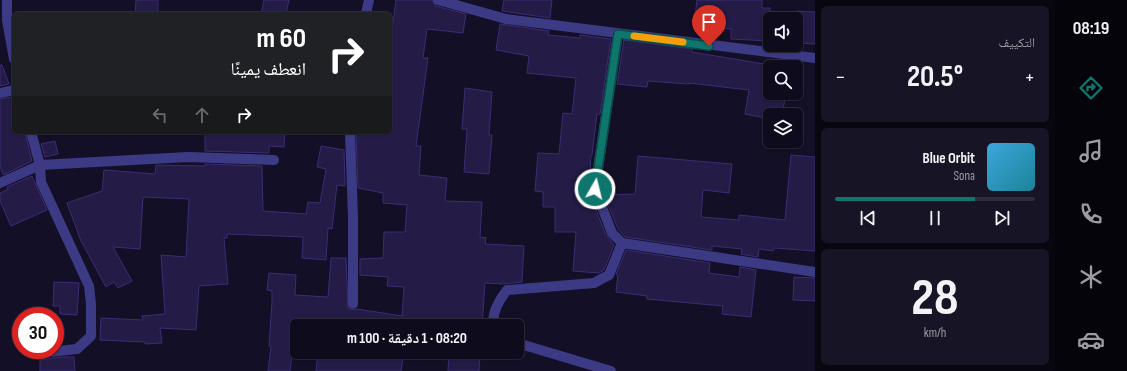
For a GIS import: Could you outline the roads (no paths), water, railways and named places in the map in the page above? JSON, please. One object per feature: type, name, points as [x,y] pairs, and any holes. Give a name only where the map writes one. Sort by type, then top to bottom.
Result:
[{"type":"street","points":[[7,0],[7,20],[12,48]]},
{"type":"street","points":[[366,12],[369,0]]},
{"type":"street","points":[[438,0],[506,19],[815,58]]},
{"type":"street","points":[[618,34],[595,189],[612,233],[622,243],[815,272]]},
{"type":"street","points":[[0,93],[12,90]]},
{"type":"street","points":[[32,134],[40,165],[41,182],[89,286],[92,304],[91,336],[77,349],[64,350]]},
{"type":"street","points":[[350,134],[353,217],[353,304]]},
{"type":"street","points":[[0,183],[40,165],[188,157],[274,160]]},
{"type":"street","points":[[494,319],[500,299],[507,290],[594,283],[609,275],[622,243]]},
{"type":"street","points":[[524,344],[611,371]]}]
